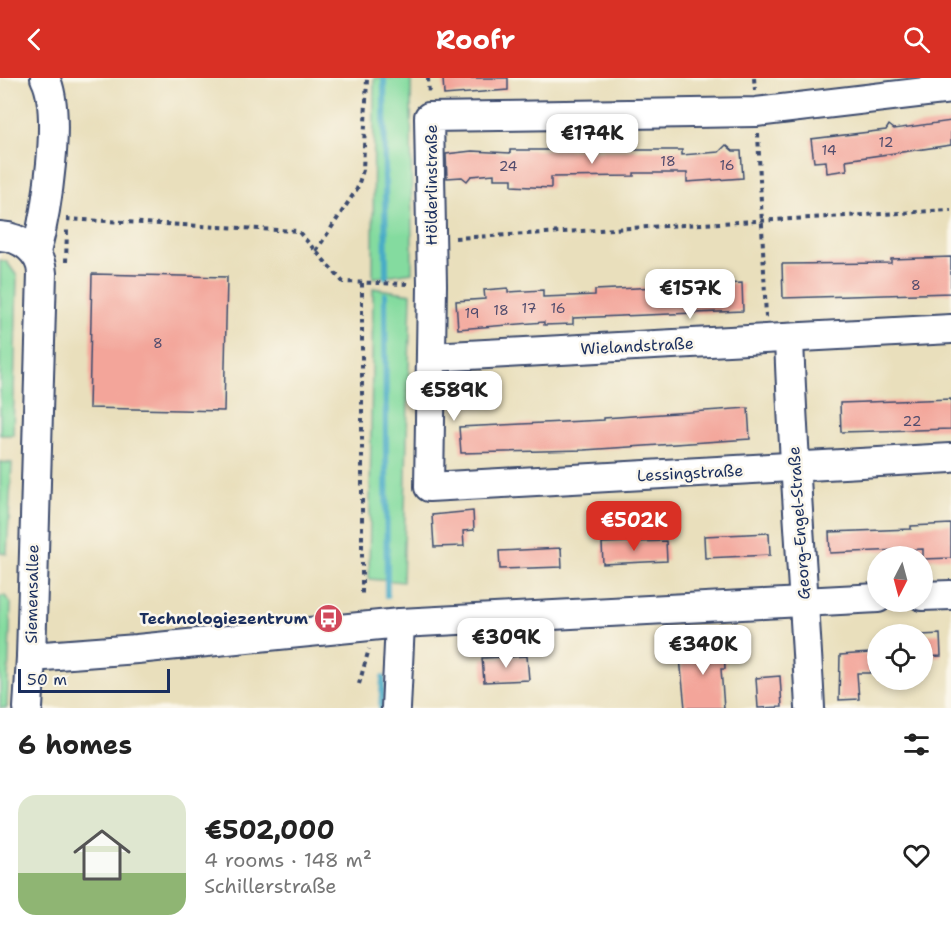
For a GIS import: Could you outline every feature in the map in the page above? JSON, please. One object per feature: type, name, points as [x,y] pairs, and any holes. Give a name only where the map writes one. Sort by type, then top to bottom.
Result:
[{"type":"street","points":[[0,236],[8,236],[36,252],[56,218],[52,109],[45,78]]},
{"type":"street","name":"Hölderlinstraße","points":[[429,487],[431,239],[429,117],[756,112],[951,89]]},
{"type":"street","name":"Siemensallee","points":[[36,252],[41,261],[42,273],[31,657],[360,635],[400,623],[867,599]]},
{"type":"street","name":"Wielandstraße","points":[[431,357],[951,329]]},
{"type":"street","name":"Georg-Engel-Straße","points":[[778,339],[805,602],[810,708]]},
{"type":"street","name":"Lessingstraße","points":[[429,487],[951,458]]},
{"type":"street","points":[[933,596],[951,595]]},
{"type":"street","points":[[396,708],[400,623]]},
{"type":"street","points":[[28,708],[31,657]]},
{"type":"path","points":[[316,251],[345,211],[363,170],[367,78]]},
{"type":"path","points":[[756,112],[762,219],[778,339]]},
{"type":"path","points":[[431,239],[951,210]]},
{"type":"path","points":[[66,265],[56,218],[298,231],[343,282],[404,284]]},
{"type":"path","points":[[362,283],[362,594]]},
{"type":"path","points":[[359,684],[360,635]]},
{"type":"green space","points":[[374,78],[411,78],[412,272],[373,278]]},
{"type":"green space","points":[[0,260],[7,262],[17,276],[13,435],[0,435]]},
{"type":"green space","points":[[373,288],[411,294],[403,582],[369,579]]},
{"type":"green space","points":[[0,462],[12,463],[7,554],[0,553]]},
{"type":"green space","points":[[0,596],[5,596],[11,604],[7,708],[0,708]]},
{"type":"building","points":[[443,78],[508,78],[508,90],[444,95]]},
{"type":"building","points":[[951,121],[951,145],[846,160],[847,170],[827,173],[826,161],[814,162],[811,139],[886,130],[889,125],[894,129]]},
{"type":"building","points":[[726,145],[733,151],[741,151],[743,178],[687,182],[687,173],[551,177],[551,188],[512,186],[512,179],[494,179],[494,174],[471,176],[467,181],[462,177],[447,178],[446,154],[472,151],[510,153],[510,150],[682,150],[682,155],[719,152]]},
{"type":"building","points":[[951,257],[951,293],[783,298],[782,264],[891,263],[891,259]]},
{"type":"building","points":[[92,274],[227,277],[224,411],[89,408]]},
{"type":"building","points":[[742,283],[743,311],[573,318],[573,324],[544,325],[544,322],[458,329],[456,301],[485,299],[484,290],[508,288],[508,292],[543,290],[543,297],[595,295],[595,290]]},
{"type":"building","points":[[951,399],[951,429],[841,432],[840,403]]},
{"type":"building","points":[[748,408],[750,439],[584,450],[461,453],[459,427],[604,420],[604,418]]},
{"type":"building","points":[[473,511],[474,530],[463,531],[464,546],[434,547],[432,515]]},
{"type":"building","points":[[951,524],[951,558],[933,559],[933,546],[867,546],[867,551],[830,553],[829,532],[911,529],[911,526]]},
{"type":"building","points":[[769,533],[770,555],[705,558],[704,536]]},
{"type":"building","points":[[666,541],[667,561],[603,564],[602,543]]},
{"type":"building","points":[[561,548],[562,567],[500,569],[499,551]]},
{"type":"building","points":[[933,634],[940,634],[941,656],[933,656]]},
{"type":"building","points":[[724,645],[725,669],[721,669],[724,708],[685,708],[679,648]]},
{"type":"building","points":[[867,653],[867,673],[857,673],[859,699],[839,700],[840,655]]},
{"type":"building","points":[[527,656],[529,680],[484,682],[482,658]]},
{"type":"building","points":[[780,676],[782,707],[758,708],[756,678]]},
{"type":"waterway","points":[[384,78],[386,277]]},
{"type":"waterway","points":[[385,295],[387,596]]},
{"type":"waterway","points":[[381,708],[383,678]]},
{"type":"place","name":"Technologiezentrum","points":[[329,618]]}]
